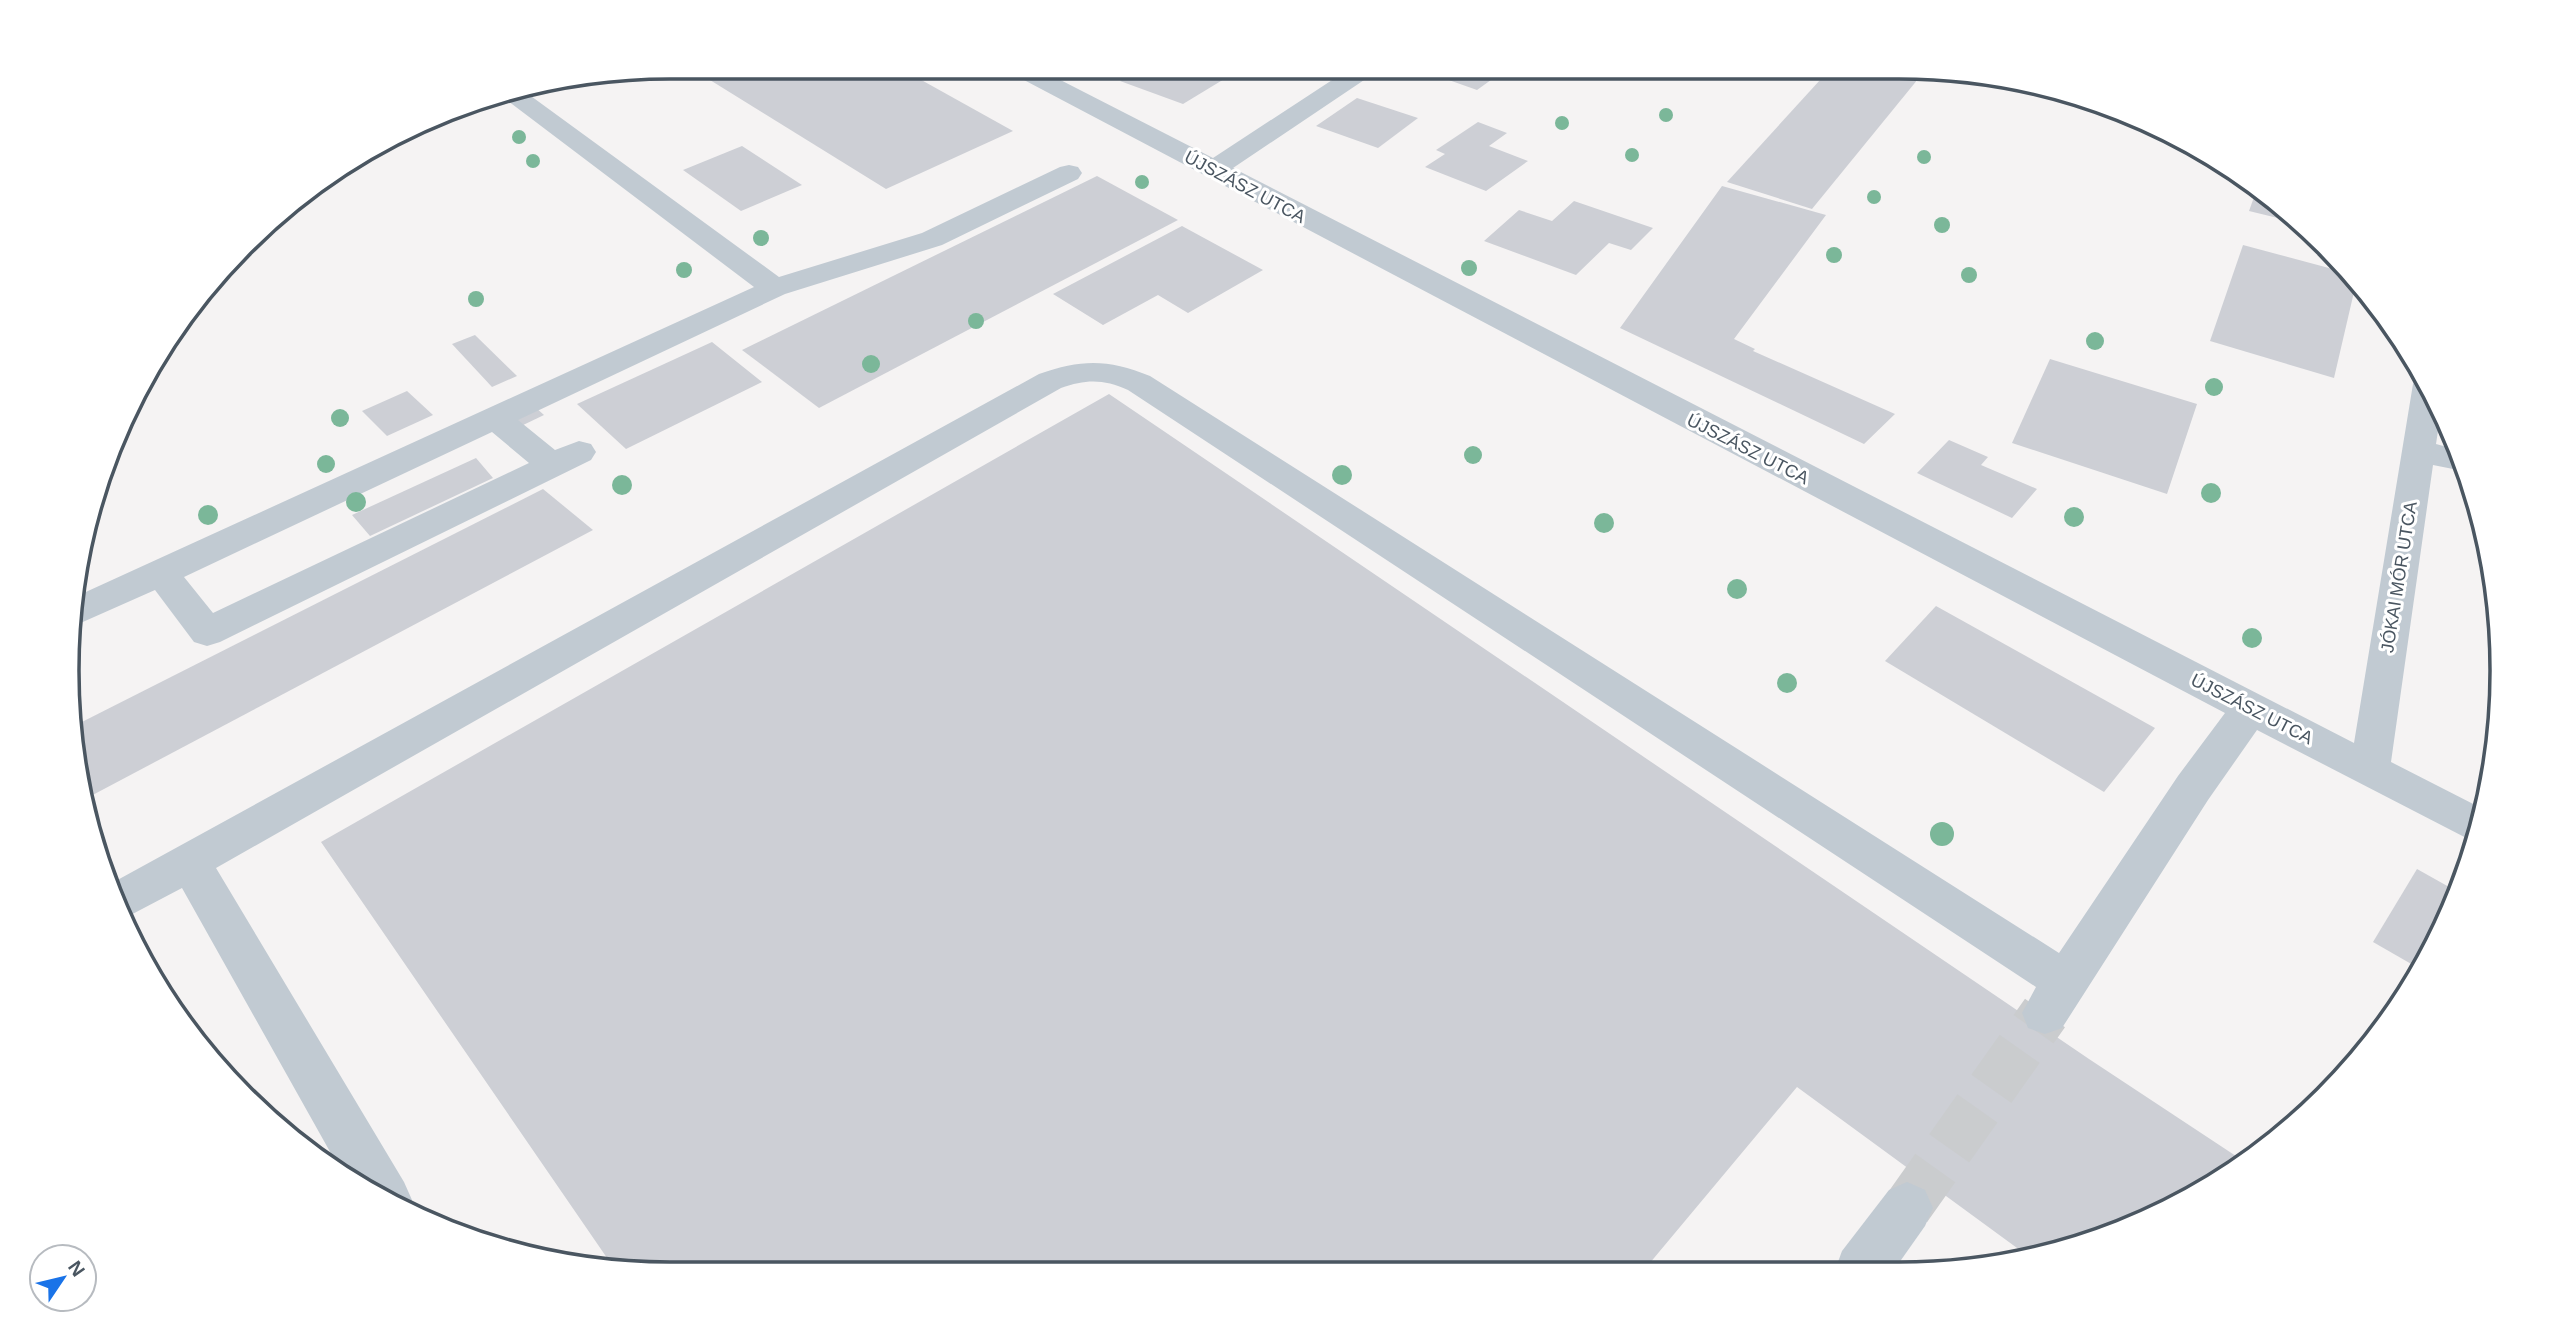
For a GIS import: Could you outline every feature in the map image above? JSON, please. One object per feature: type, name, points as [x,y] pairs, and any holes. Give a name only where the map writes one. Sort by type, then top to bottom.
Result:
[{"type":"street","name":"ÚJSZÁSZ UTCA","points":[[1040,79],[2470,822]]},
{"type":"street","points":[[1212,170],[1350,79]]},
{"type":"street","points":[[519,99],[775,288]]},
{"type":"street","points":[[82,609],[775,288],[932,239],[1069,173]]},
{"type":"street","points":[[125,898],[1050,381],[1073,372],[1095,369],[1118,374],[1139,383],[2055,998],[2193,788],[2250,708]]},
{"type":"street","name":"JÓKAI MÓR UTCA","points":[[2370,769],[2426,403]]},
{"type":"street","points":[[161,572],[207,632],[566,459],[495,418]]},
{"type":"street","points":[[2418,450],[2451,459]]},
{"type":"street","points":[[190,863],[377,1184]]},
{"type":"street","points":[[1867,1262],[1906,1208]]},
{"type":"building","points":[[708,79],[920,79],[1013,131],[886,189]]},
{"type":"building","points":[[1123,79],[1224,79],[1183,104],[1120,81]]},
{"type":"building","points":[[1446,79],[1492,79],[1477,90]]},
{"type":"building","points":[[1821,79],[1918,80],[1812,209],[1727,182]]},
{"type":"building","points":[[1357,98],[1418,118],[1378,148],[1316,126]]},
{"type":"building","points":[[1478,122],[1507,133],[1489,146],[1528,161],[1486,191],[1425,167],[1445,154],[1436,150]]},
{"type":"building","points":[[742,146],[802,185],[741,211],[683,170]]},
{"type":"building","points":[[1097,176],[1178,220],[819,408],[742,350]]},
{"type":"building","points":[[1722,186],[1826,215],[1734,339],[1755,349],[1753,351],[1895,414],[1864,444],[1620,328]]},
{"type":"building","points":[[2254,197],[2280,219],[2249,211]]},
{"type":"building","points":[[1574,201],[1653,228],[1631,250],[1609,243],[1576,275],[1484,241],[1519,210],[1552,221]]},
{"type":"building","points":[[1182,226],[1263,270],[1188,313],[1158,295],[1103,325],[1053,294]]},
{"type":"building","points":[[2243,245],[2333,269],[2354,293],[2334,378],[2210,341]]},
{"type":"building","points":[[475,335],[517,376],[492,387],[452,344]]},
{"type":"building","points":[[712,342],[762,382],[626,449],[577,404]]},
{"type":"building","points":[[2050,359],[2197,404],[2167,494],[2012,443]]},
{"type":"building","points":[[407,391],[433,415],[387,436],[362,411]]},
{"type":"building","points":[[1109,394],[2236,1156],[2194,1183],[2125,1217],[2089,1231],[2019,1250],[1797,1087],[1651,1262],[670,1262],[607,1258],[321,842]]},
{"type":"building","points":[[535,407],[544,415],[519,427],[510,419]]},
{"type":"building","points":[[1949,440],[1988,457],[1981,465],[2037,489],[2012,518],[1917,473]]},
{"type":"building","points":[[476,458],[493,478],[370,536],[352,515]]},
{"type":"building","points":[[543,489],[593,530],[92,795],[81,722]]},
{"type":"building","points":[[1936,606],[2155,728],[2104,792],[1885,661]]},
{"type":"building","points":[[2417,869],[2449,887],[2412,964],[2373,942]]},
{"type":"tunnel","points":[[1907,1208],[2045,1013]]}]
